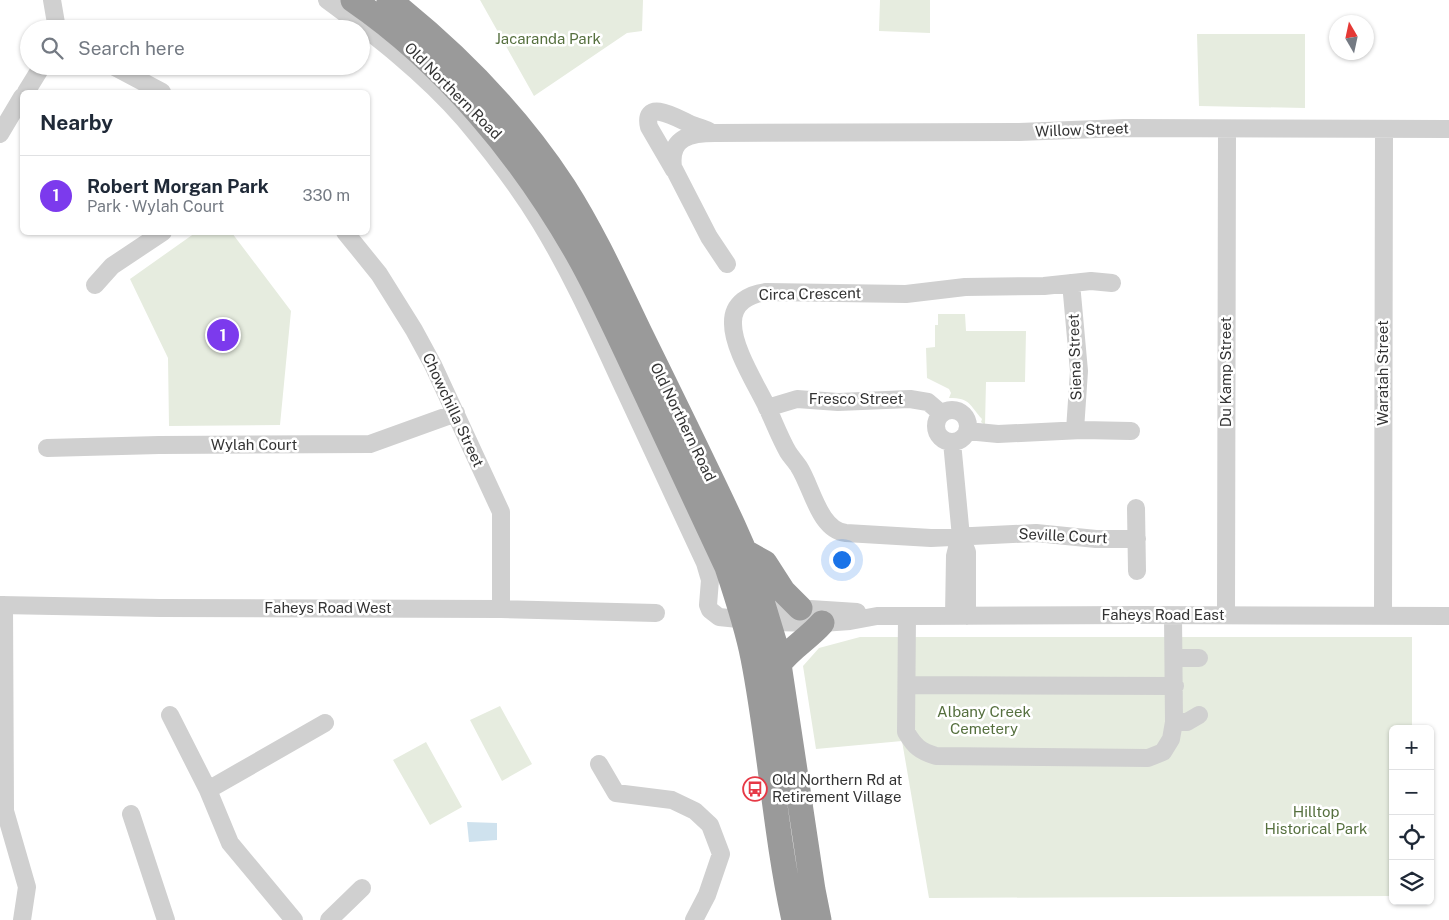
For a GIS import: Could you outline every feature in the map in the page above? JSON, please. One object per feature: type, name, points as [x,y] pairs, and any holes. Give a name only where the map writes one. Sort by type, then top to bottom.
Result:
[{"type":"highway","name":"Old Northern Road","points":[[389,0],[412,8],[475,76],[525,135],[564,188],[595,242],[624,300],[745,552],[752,568],[754,614],[751,648],[794,920]]},
{"type":"highway","name":"Old Northern Road","points":[[357,4],[408,44],[460,93],[502,140],[544,198],[578,254],[727,567],[754,614],[779,664],[812,890],[819,920]]},
{"type":"highway","points":[[745,552],[765,563],[783,591],[800,608]]},
{"type":"highway","points":[[779,664],[792,649],[810,636],[822,623]]},
{"type":"street","points":[[52,0],[56,20]]},
{"type":"street","points":[[327,0],[357,4]]},
{"type":"street","points":[[27,90],[36,75]]},
{"type":"street","points":[[130,75],[158,90]]},
{"type":"street","points":[[0,134],[20,100]]},
{"type":"street","name":"Willow Street","points":[[714,133],[663,112],[656,111],[651,114],[648,120],[649,127],[709,237],[727,264]]},
{"type":"street","name":"Willow Street","points":[[674,170],[673,154],[679,142],[692,134],[1018,132],[1124,128],[1449,129]]},
{"type":"street","name":"Du Kamp Street","points":[[1226,615],[1227,128]]},
{"type":"street","name":"Waratah Street","points":[[1383,616],[1384,129]]},
{"type":"street","points":[[95,284],[112,266],[158,235]]},
{"type":"street","name":"Chowchilla Street","points":[[347,235],[379,274],[414,330],[456,413],[501,512],[502,609]]},
{"type":"street","name":"Circa Crescent","points":[[961,537],[899,537],[842,532],[832,528],[826,521],[800,468],[785,446],[736,344],[733,322],[735,313],[742,301],[751,295],[766,292],[906,294],[965,287],[1033,286],[1091,281],[1112,283]]},
{"type":"street","name":"Siena Street","points":[[1071,283],[1078,372],[1075,430]]},
{"type":"street","name":"Fresco Street","points":[[767,408],[797,399],[838,402],[910,399],[928,402],[942,414],[952,410],[962,413],[968,421],[967,432]]},
{"type":"street","name":"Wylah Court","points":[[47,448],[159,445],[370,444],[456,413]]},
{"type":"street","points":[[942,414],[937,422],[937,432],[943,439],[952,442],[962,438],[967,432],[1011,434],[1075,430],[1131,431]]},
{"type":"street","points":[[952,442],[961,537],[967,552],[961,616]]},
{"type":"street","points":[[1136,508],[1138,571]]},
{"type":"street","name":"Seville Court","points":[[961,537],[1036,533],[1096,539],[1136,539]]},
{"type":"street","points":[[2,605],[5,811],[28,887],[22,920]]},
{"type":"street","name":"Faheys Road West","points":[[2,605],[170,608],[502,609],[656,613]]},
{"type":"street","name":"Faheys Road East","points":[[754,614],[800,608],[850,611],[877,616],[1449,616]]},
{"type":"street","name":"Faheys Road East","points":[[754,614],[822,623],[850,621],[877,616]]},
{"type":"street","points":[[907,616],[906,732],[913,744],[924,753],[936,756],[1148,758],[1163,752],[1171,739],[1174,722],[1175,658],[1173,616]]},
{"type":"street","points":[[1175,658],[1198,658]]},
{"type":"street","points":[[906,685],[1174,686]]},
{"type":"street","points":[[170,715],[208,790],[230,843],[294,920]]},
{"type":"street","points":[[1174,722],[1187,722],[1199,715]]},
{"type":"street","points":[[208,790],[324,723]]},
{"type":"street","points":[[599,764],[616,793],[672,800],[695,811],[710,825],[721,854],[707,895],[694,920]]},
{"type":"street","points":[[131,814],[166,920]]},
{"type":"street","points":[[329,920],[362,888]]},
{"type":"green space","name":"Jacaranda Park","points":[[480,0],[643,0],[642,31],[627,33],[534,96]]},
{"type":"green space","points":[[880,0],[930,0],[930,33],[879,31]]},
{"type":"green space","points":[[1197,34],[1305,34],[1305,108],[1199,106]]},
{"type":"green space","points":[[192,235],[234,235],[291,311],[280,425],[169,426],[168,358],[130,279]]},
{"type":"green space","points":[[938,314],[965,314],[966,331],[1026,331],[1025,382],[986,382],[985,425],[969,403],[962,399],[949,398],[951,393],[949,389],[927,378],[926,348],[935,347],[935,325],[938,325]]},
{"type":"green space","points":[[860,637],[1412,637],[1412,725],[1389,725],[1389,896],[929,898],[902,741],[816,749],[803,666],[819,648]]},
{"type":"green space","points":[[500,706],[532,764],[502,781],[470,720]]},
{"type":"green space","points":[[426,742],[462,807],[430,825],[393,760]]},
{"type":"water","points":[[467,822],[497,823],[497,840],[469,842]]},
{"type":"place","name":"Robert Morgan Park","points":[[223,335]]},
{"type":"place","name":"Old Northern Rd at Retirement Village","points":[[755,789]]},
{"type":"park label","name":"Albany Creek Cemetery","points":[[984,720]]},
{"type":"park label","name":"Hilltop Historical Park","points":[[1316,820]]}]
